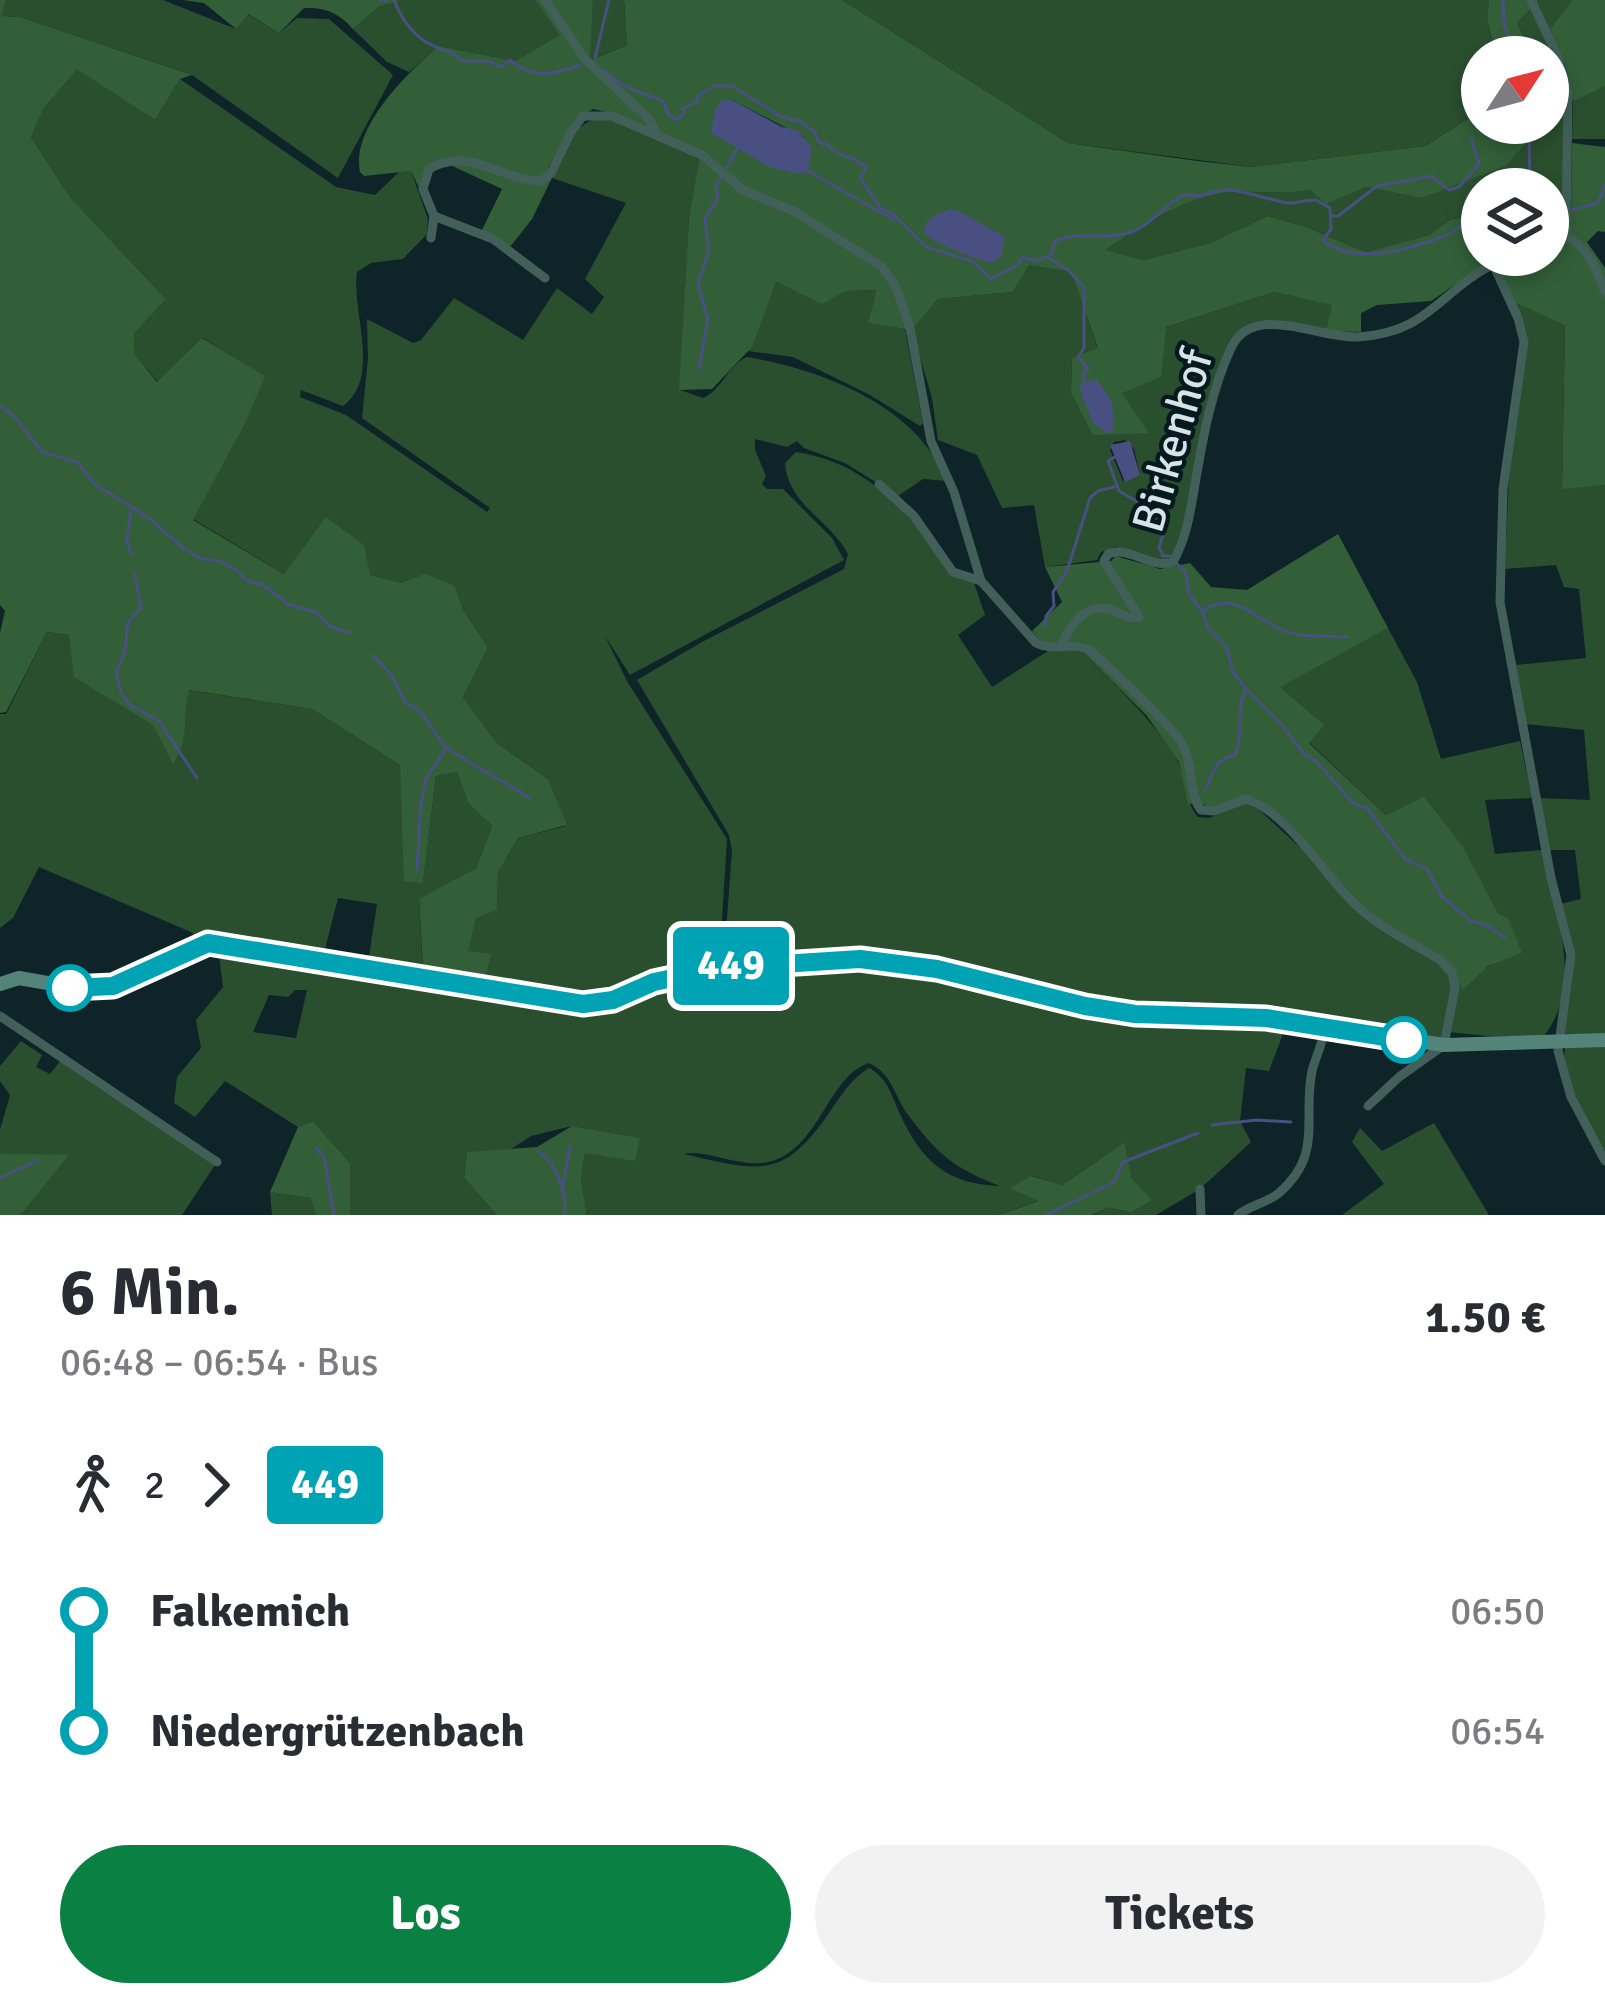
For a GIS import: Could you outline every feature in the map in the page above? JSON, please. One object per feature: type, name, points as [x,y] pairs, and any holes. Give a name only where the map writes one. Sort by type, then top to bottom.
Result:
[{"type":"street","points":[[545,0],[585,59],[650,119],[657,135]]},
{"type":"street","points":[[1532,0],[1568,94],[1566,168]]},
{"type":"street","points":[[431,238],[434,216],[423,188],[426,174],[437,165],[467,159],[541,181],[551,173],[575,125],[592,113],[612,116],[701,155],[743,190],[806,218],[890,277],[910,328],[932,441],[954,492],[981,581],[1036,643],[1044,647],[1081,645],[1089,650],[1175,733],[1190,763],[1194,797],[1201,810],[1214,811],[1238,799],[1255,801],[1319,861],[1364,913],[1447,966],[1455,988],[1444,1045],[1368,1106]]},
{"type":"street","points":[[434,216],[494,239],[545,278]]},
{"type":"street","points":[[1569,237],[1587,254],[1605,292]]},
{"type":"street","name":"Birkenhof","points":[[1061,646],[1070,626],[1088,610],[1106,608],[1129,619],[1139,617],[1104,561],[1108,554],[1123,551],[1161,565],[1173,562],[1187,532],[1214,393],[1233,343],[1245,329],[1263,324],[1341,337],[1398,331],[1418,322],[1474,276]]},
{"type":"street","points":[[1499,276],[1524,342],[1503,489],[1500,602],[1551,878],[1571,955],[1558,1040],[1571,1097],[1605,1161]]},
{"type":"street","points":[[879,484],[914,516],[953,572],[981,581]]},
{"type":"street","points":[[0,983],[19,978],[70,988],[113,986],[202,944],[583,1004],[613,1000],[683,974],[841,958],[937,969],[1135,1014],[1266,1018],[1444,1045],[1605,1040]]},
{"type":"street","points":[[0,1016],[217,1162]]},
{"type":"street","points":[[1238,1215],[1272,1198],[1300,1169],[1310,1135],[1312,1071],[1324,1026]]},
{"type":"street","points":[[1200,1189],[1201,1215]]},
{"type":"green space","points":[[0,0],[6,0],[1,16],[20,17],[192,75],[180,79],[155,120],[77,69],[44,108],[31,137],[70,197],[166,299],[134,334],[135,354],[157,382],[202,338],[265,376],[193,520],[284,574],[326,517],[364,545],[370,575],[402,583],[425,574],[455,586],[463,609],[488,648],[463,697],[497,743],[548,779],[567,825],[518,838],[498,873],[497,910],[476,918],[468,951],[491,954],[481,996],[424,985],[419,899],[476,868],[492,826],[468,803],[457,772],[436,776],[423,883],[404,881],[400,765],[312,709],[189,690],[184,738],[173,764],[153,725],[74,677],[69,635],[47,632],[6,712],[0,713],[0,633],[5,611],[0,605]]},
{"type":"green space","points":[[6,0],[163,0],[236,29],[247,14],[279,33],[297,18],[329,19],[393,75],[338,178],[192,75],[20,17],[0,16]]},
{"type":"green space","points":[[183,0],[398,1],[380,6],[353,29],[332,12],[304,8],[279,33],[248,14],[236,29],[204,3]]},
{"type":"green space","points":[[398,0],[535,0],[561,35],[515,61],[439,46],[409,72],[387,62],[353,29],[380,6]]},
{"type":"green space","points":[[535,0],[593,0],[590,60],[627,45],[624,0],[842,0],[1068,143],[1252,167],[1425,146],[1461,123],[1461,144],[1525,144],[1505,166],[1461,168],[1461,183],[1421,198],[1366,187],[1326,204],[1310,190],[1217,194],[1166,213],[1105,250],[1144,260],[1210,243],[1268,216],[1366,252],[1429,235],[1451,219],[1461,218],[1461,276],[1467,276],[1431,301],[1377,305],[1361,313],[1361,332],[1326,331],[1332,305],[1274,292],[1166,327],[1161,377],[1122,393],[1149,433],[1093,435],[1071,393],[1072,358],[1098,348],[1071,272],[1029,265],[1013,292],[938,299],[912,330],[868,323],[877,290],[846,291],[822,304],[776,282],[752,347],[712,389],[679,390],[689,218],[701,151],[617,114],[593,109],[574,120],[548,168],[552,178],[532,219],[510,247],[482,230],[502,189],[448,164],[448,157],[428,165],[419,188],[411,171],[364,176],[360,172],[364,137],[373,119],[398,85],[439,46],[515,61],[560,35]],"holes":[[[732,100],[804,137],[758,159],[712,133],[722,101]]]},
{"type":"green space","points":[[593,0],[624,0],[627,45],[589,60]]},
{"type":"green space","points":[[842,0],[1489,0],[1491,36],[1461,36],[1461,123],[1425,146],[1252,167],[1068,143]]},
{"type":"green space","points":[[1489,0],[1539,0],[1517,23],[1523,36],[1491,36]]},
{"type":"green space","points":[[1539,0],[1572,0],[1550,29],[1552,36],[1523,36],[1517,23]]},
{"type":"green space","points":[[1572,0],[1605,0],[1605,86],[1573,102],[1569,36],[1553,36],[1550,29]]},
{"type":"green space","points":[[77,68],[155,120],[180,79],[336,187],[375,195],[399,172],[411,171],[428,219],[427,234],[403,259],[371,263],[357,272],[363,361],[355,394],[343,406],[301,390],[300,397],[346,415],[487,512],[490,508],[362,418],[367,319],[413,343],[421,340],[454,298],[523,340],[557,288],[592,314],[604,297],[585,279],[626,203],[552,178],[576,131],[605,116],[701,159],[689,218],[680,390],[703,398],[747,357],[806,371],[864,395],[890,412],[933,454],[947,481],[923,479],[898,496],[845,463],[797,441],[787,447],[755,439],[766,476],[762,484],[767,489],[783,489],[832,538],[844,560],[630,675],[605,636],[627,681],[727,839],[719,968],[834,963],[926,971],[1133,1019],[1286,1026],[1269,1071],[1246,1068],[1240,1121],[1251,1142],[1200,1189],[1156,1215],[1093,1215],[1109,1207],[1132,1179],[1123,1144],[1062,1185],[1032,1176],[1012,1187],[1040,1200],[999,1215],[587,1215],[581,1178],[585,1153],[639,1138],[572,1126],[531,1136],[511,1149],[467,1153],[464,1178],[497,1215],[350,1215],[350,1163],[313,1121],[298,1127],[225,1081],[195,1117],[174,1103],[177,1077],[201,1048],[196,1020],[223,987],[222,948],[481,996],[467,952],[476,917],[497,909],[498,873],[518,838],[566,826],[548,779],[497,743],[463,697],[488,648],[463,609],[455,586],[402,583],[370,575],[284,574],[193,519],[246,422],[264,376],[203,338],[158,382],[135,354],[134,334],[166,299],[70,197],[31,137],[44,108]],"holes":[[[295,990],[307,990],[296,1038],[253,1032],[269,995],[288,997]],[[869,1063],[883,1073],[909,1116],[939,1151],[1000,1186],[965,1181],[938,1167],[908,1131],[885,1082],[869,1068],[848,1087],[814,1133],[784,1159],[752,1166],[684,1154],[756,1163],[782,1157],[807,1135],[845,1080]]]},
{"type":"green space","points":[[1605,86],[1605,139],[1572,139],[1573,102]]},
{"type":"green space","points":[[1572,143],[1605,147],[1605,232],[1598,231],[1587,242],[1605,268],[1605,485],[1562,489],[1565,326],[1514,302],[1501,276],[1569,276]]},
{"type":"green space","points":[[1515,144],[1565,144],[1564,168],[1473,168]]},
{"type":"green space","points":[[1461,175],[1461,218],[1451,219],[1429,235],[1366,252],[1268,216],[1210,243],[1144,260],[1104,250],[1166,213],[1216,194],[1310,190],[1326,203],[1366,187],[1421,198]]},
{"type":"green space","points":[[1029,265],[1071,272],[1098,349],[1072,358],[1071,393],[1093,434],[1148,432],[1122,393],[1166,327],[1274,292],[1333,305],[1326,331],[1264,320],[1241,330],[1231,342],[1221,360],[1184,534],[1167,563],[1115,547],[1101,552],[1097,560],[1045,567],[1034,505],[1002,508],[977,455],[938,440],[932,398],[912,330],[938,299],[1013,292]],"holes":[[[1125,440],[1134,449],[1140,475],[1123,481],[1110,450],[1114,442]]]},
{"type":"green space","points":[[776,282],[822,303],[846,291],[878,290],[869,323],[905,329],[923,423],[920,426],[793,357],[748,351]]},
{"type":"green space","points":[[1514,302],[1565,326],[1562,488],[1605,485],[1605,1036],[1563,1032],[1573,968],[1560,904],[1581,899],[1575,850],[1549,850],[1539,798],[1590,800],[1584,730],[1526,724],[1516,665],[1586,658],[1579,589],[1564,587],[1556,565],[1505,569],[1509,475],[1528,340]]},
{"type":"green space","points":[[796,452],[833,462],[882,491],[910,517],[949,569],[974,583],[985,615],[958,635],[992,687],[1048,651],[1081,650],[1165,741],[1179,763],[1198,817],[1209,818],[1246,803],[1258,809],[1315,861],[1477,973],[1508,955],[1485,891],[1451,833],[1424,796],[1386,815],[1309,742],[1279,686],[1388,628],[1417,682],[1441,759],[1520,741],[1532,798],[1485,800],[1495,854],[1542,850],[1565,969],[1557,1014],[1544,1036],[1448,1032],[1438,1040],[1334,1019],[1131,1010],[848,954],[728,962],[724,958],[732,851],[729,835],[637,680],[844,569],[848,554],[788,478],[785,463]]},
{"type":"green space","points":[[1338,534],[1388,628],[1280,687],[1324,725],[1309,743],[1386,815],[1424,796],[1463,847],[1498,914],[1508,918],[1522,953],[1488,966],[1463,990],[1447,966],[1364,913],[1319,861],[1255,801],[1214,811],[1201,803],[1188,804],[1179,762],[1147,716],[1081,650],[1048,651],[1032,631],[1062,602],[1045,567],[1111,561],[1116,556],[1160,569],[1190,563],[1211,587],[1247,590]]},
{"type":"green space","points":[[47,632],[69,635],[185,723],[188,690],[312,709],[400,765],[423,883],[436,776],[457,772],[468,803],[492,826],[476,868],[419,900],[423,975],[368,963],[377,904],[338,898],[323,957],[202,944],[191,932],[39,867],[13,918],[0,928],[0,714],[6,714]]},
{"type":"green space","points":[[21,1041],[42,1055],[36,1067],[50,1074],[61,1060],[217,1162],[182,1215],[21,1215],[68,1156],[0,1153],[0,1130],[10,1095],[0,1081],[0,1066]]},
{"type":"green space","points":[[1605,1045],[1605,1151],[1576,1099],[1564,1057],[1566,1046]]},
{"type":"green space","points":[[313,1121],[350,1163],[350,1215],[316,1215],[311,1198],[270,1192],[298,1127]]},
{"type":"green space","points":[[1434,1123],[1489,1215],[1342,1215],[1384,1184],[1352,1142],[1360,1128],[1382,1151]]},
{"type":"green space","points":[[572,1126],[640,1138],[635,1161],[585,1153],[581,1178],[587,1215],[497,1215],[464,1178],[467,1152],[537,1147]]},
{"type":"green space","points":[[1124,1143],[1132,1179],[1152,1200],[1131,1212],[1109,1207],[1092,1215],[999,1215],[1038,1201],[1010,1188],[1031,1176],[1062,1185]]},
{"type":"green space","points":[[0,1153],[69,1155],[21,1215],[0,1215]]},
{"type":"green space","points":[[270,1192],[312,1198],[316,1215],[272,1215]]},
{"type":"water","points":[[722,100],[732,100],[797,130],[812,148],[808,171],[800,174],[770,167],[711,133]]},
{"type":"water","points":[[955,209],[1005,237],[1001,257],[992,263],[924,233],[930,219]]},
{"type":"water","points":[[1096,379],[1112,401],[1114,428],[1108,434],[1093,423],[1079,384]]},
{"type":"water","points":[[1130,441],[1140,475],[1125,482],[1110,445]]},
{"type":"waterway","points":[[380,0],[387,0]]},
{"type":"waterway","points":[[394,0],[414,33],[462,61],[488,61],[501,67],[510,60],[527,71],[544,74],[580,65]]},
{"type":"waterway","points":[[595,58],[609,0]]},
{"type":"waterway","points":[[1503,0],[1509,36]]},
{"type":"waterway","points":[[605,71],[626,87],[664,102],[676,120],[698,96],[715,86],[732,86],[780,116],[801,122],[815,132],[819,143],[866,168],[860,177],[881,209],[893,214],[926,247],[972,261],[991,279],[1023,257],[1037,261],[1052,254],[1055,241],[1137,230],[1185,194],[1232,190],[1288,203],[1316,200],[1330,208],[1331,229],[1323,240],[1363,254],[1411,247],[1461,227]]},
{"type":"waterway","points":[[1330,216],[1338,216],[1377,186],[1432,176],[1449,190],[1459,187],[1479,164],[1473,144]]},
{"type":"waterway","points":[[1529,144],[1530,168]]},
{"type":"waterway","points":[[727,167],[739,146]]},
{"type":"waterway","points":[[808,171],[894,220]]},
{"type":"waterway","points":[[699,369],[708,320],[698,284],[709,251],[705,219],[718,198],[716,185],[721,178]]},
{"type":"waterway","points":[[1571,210],[1598,203],[1605,185]]},
{"type":"waterway","points":[[1049,258],[1084,287],[1084,348],[1078,357],[1088,368],[1083,374],[1085,385]]},
{"type":"waterway","points":[[1083,395],[1091,413]]},
{"type":"waterway","points":[[0,406],[42,452],[77,462],[95,484],[150,519],[183,548],[235,569],[247,581],[263,585],[288,604],[316,612],[329,626],[349,633]]},
{"type":"waterway","points":[[1115,457],[1108,461],[1119,491],[1157,513],[1163,535],[1159,547],[1163,556],[1170,556]]},
{"type":"waterway","points":[[1045,626],[1054,606],[1053,592],[1067,571],[1090,498],[1114,487]]},
{"type":"waterway","points":[[131,509],[127,541],[131,554]]},
{"type":"waterway","points":[[1176,563],[1185,571],[1189,594],[1207,627],[1226,646],[1233,672],[1246,689],[1353,803],[1367,808],[1405,859],[1427,869],[1442,897],[1471,921],[1505,938]]},
{"type":"waterway","points":[[134,571],[141,608],[128,622],[125,652],[116,672],[121,693],[130,705],[159,721],[197,778]]},
{"type":"waterway","points":[[1202,611],[1234,604],[1287,632],[1347,637]]},
{"type":"waterway","points":[[374,656],[406,703],[420,711],[446,748],[530,798]]},
{"type":"waterway","points":[[1205,790],[1219,763],[1235,755],[1245,690]]},
{"type":"waterway","points":[[417,870],[426,779],[446,748]]},
{"type":"waterway","points":[[1212,1125],[1291,1122]]},
{"type":"waterway","points":[[1046,1215],[1114,1182],[1123,1162],[1198,1133]]},
{"type":"waterway","points":[[563,1185],[570,1147]]},
{"type":"waterway","points":[[316,1148],[324,1156],[334,1215]]},
{"type":"waterway","points":[[538,1151],[559,1180],[564,1215]]},
{"type":"waterway","points":[[0,1178],[38,1160]]},
{"type":"bus line","name":"449","points":[[70,988],[113,986],[208,943],[583,1004],[598,1004],[654,982],[719,968],[860,959],[937,969],[1135,1014],[1266,1018],[1404,1040]]}]
